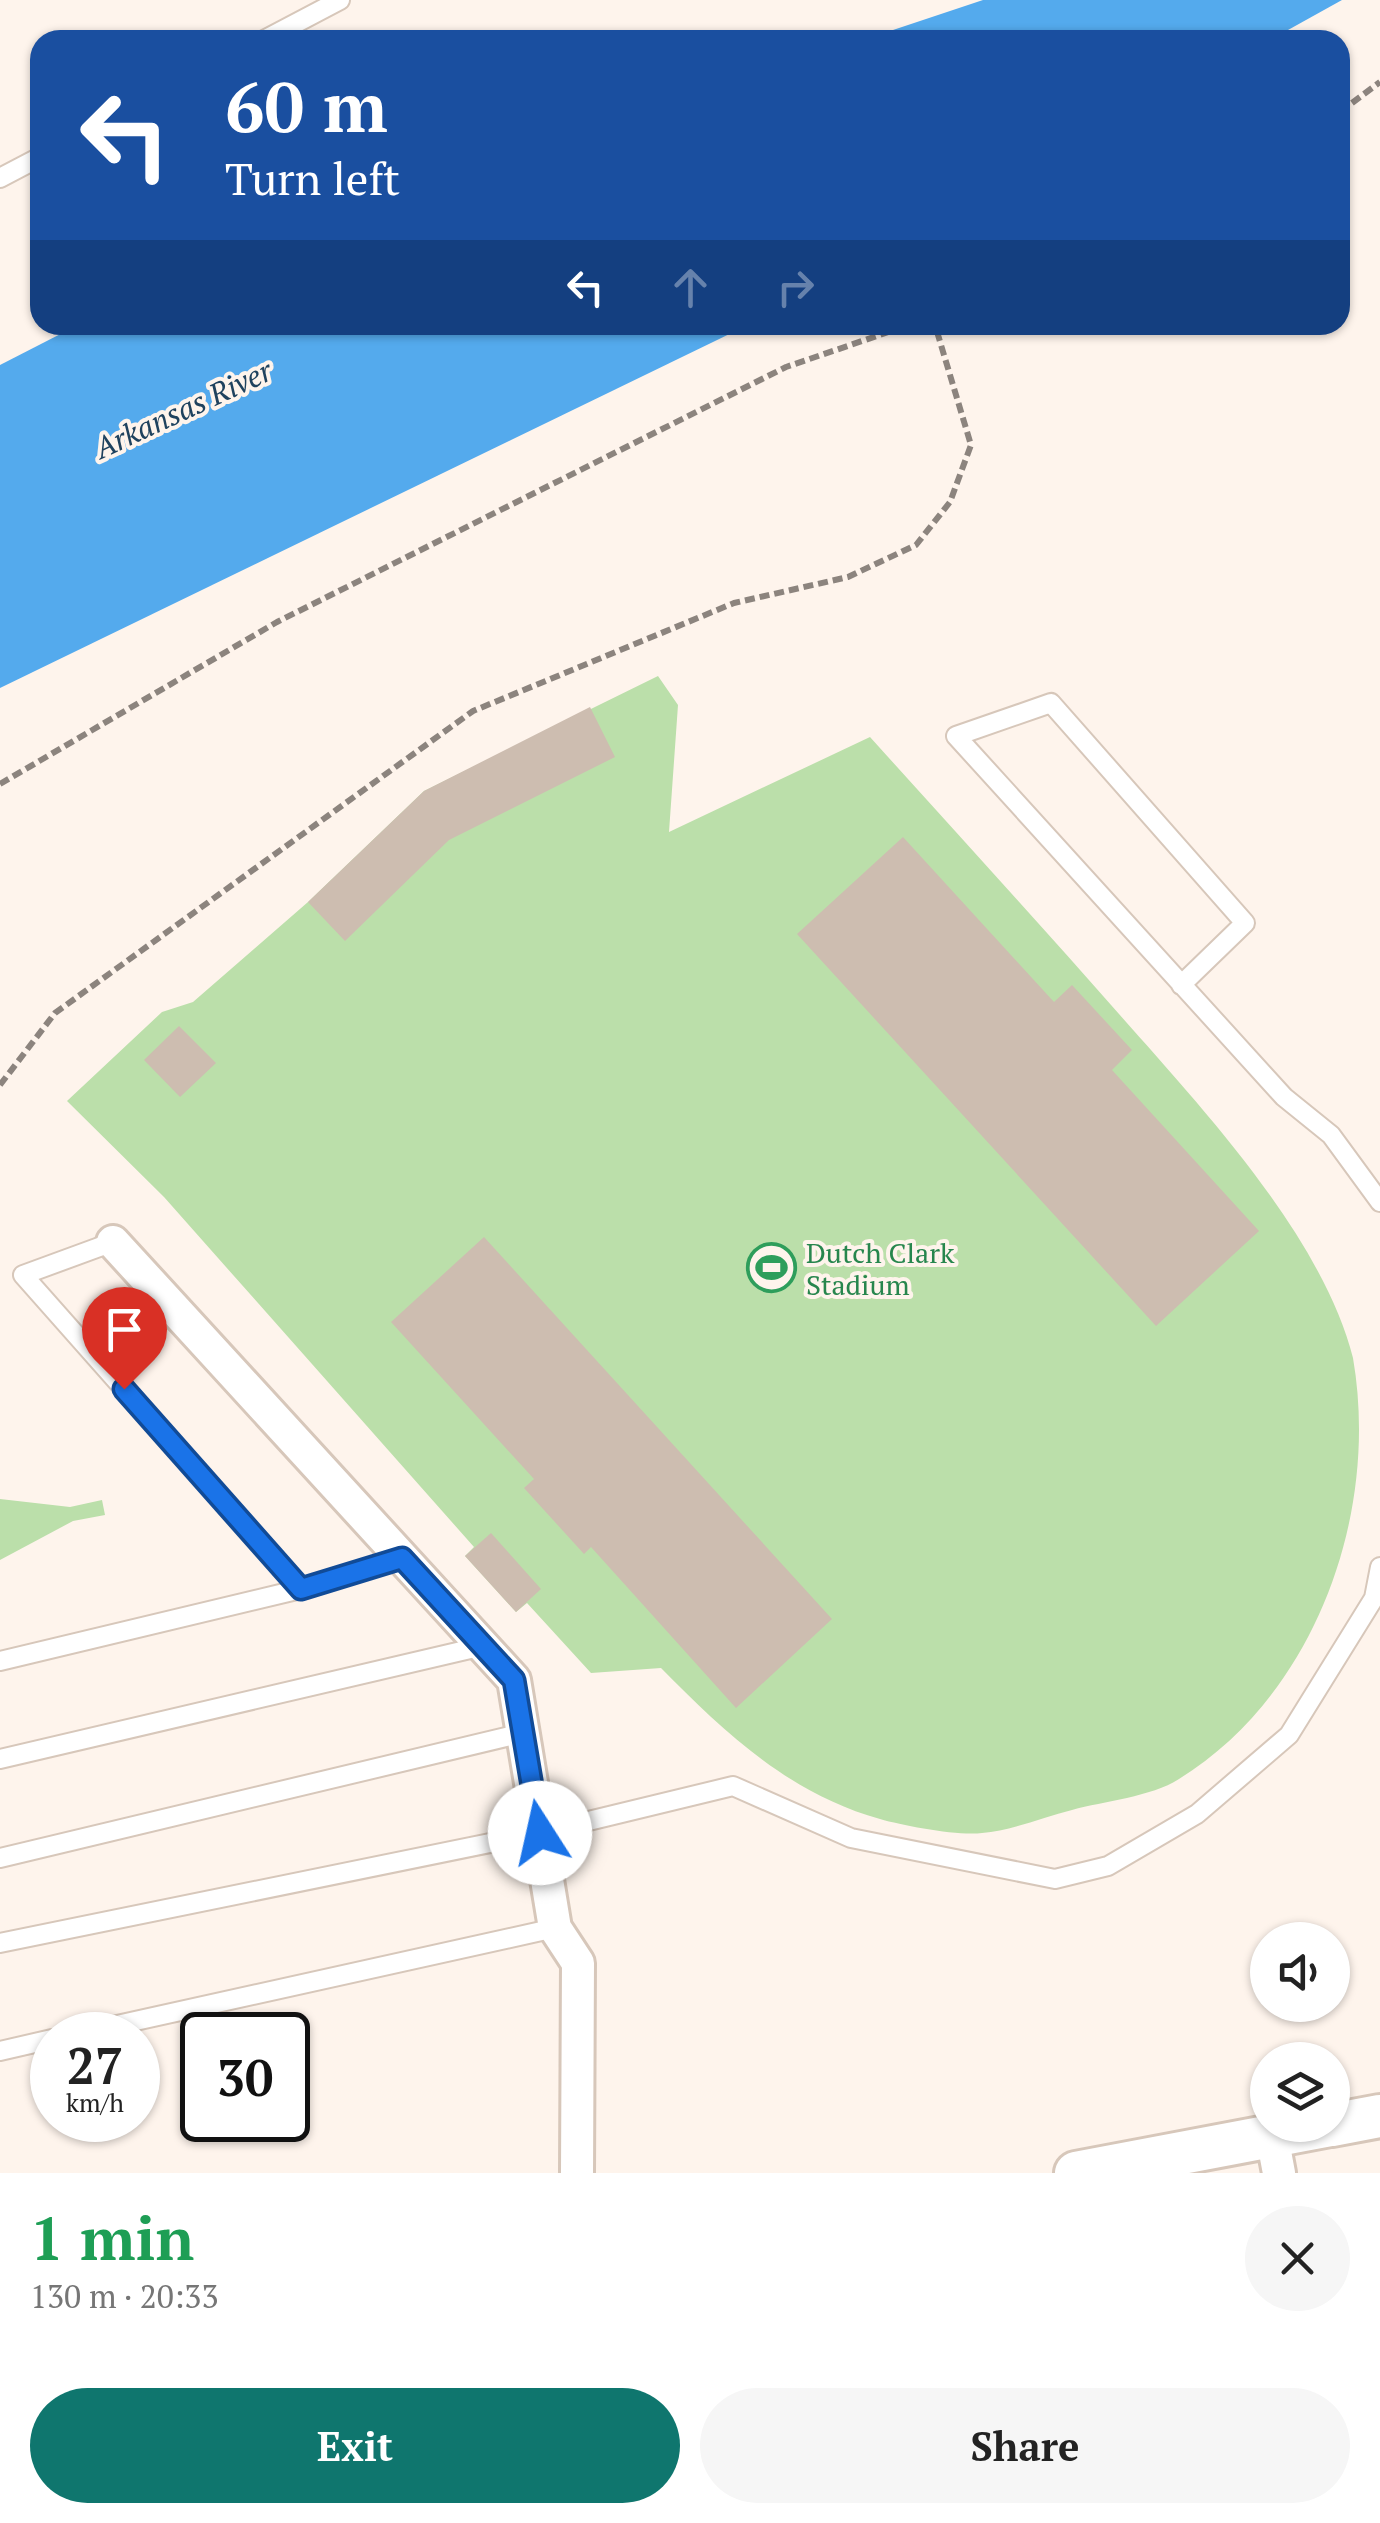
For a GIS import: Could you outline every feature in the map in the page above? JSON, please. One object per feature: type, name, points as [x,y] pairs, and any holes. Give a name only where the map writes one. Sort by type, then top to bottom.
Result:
[{"type":"street","points":[[113,1242],[514,1680],[555,1928],[578,1962],[577,2173]]},
{"type":"street","points":[[1350,2122],[1380,2116]]},
{"type":"street","points":[[1076,2173],[1276,2154],[1299,2142]]},
{"type":"lane","points":[[283,30],[340,0]]},
{"type":"lane","points":[[0,178],[30,162]]},
{"type":"lane","points":[[1181,984],[1245,924],[1051,703],[956,736],[1181,984],[1284,1096],[1331,1135],[1380,1202]]},
{"type":"lane","points":[[113,1242],[23,1275],[301,1589]]},
{"type":"lane","points":[[0,1662],[301,1589],[402,1558]]},
{"type":"lane","points":[[0,1943],[540,1833],[733,1786],[869,1842],[1056,1879],[1108,1866],[1197,1814],[1289,1735],[1374,1598],[1380,1567]]},
{"type":"lane","points":[[0,1759],[483,1646]]},
{"type":"lane","points":[[0,1858],[523,1733]]},
{"type":"lane","points":[[160,2016],[555,1928]]},
{"type":"lane","points":[[0,2051],[30,2044]]},
{"type":"path","points":[[1350,104],[1380,82]]},
{"type":"path","points":[[0,784],[277,622],[786,367],[880,335]]},
{"type":"path","points":[[0,1085],[55,1013],[473,711],[734,603],[848,578],[916,546],[950,502],[971,445],[938,335]]},
{"type":"green space","name":"Dutch Clark Stadium","points":[[658,676],[678,705],[669,832],[870,737],[1221,1132],[1287,1220],[1337,1312],[1353,1358],[1359,1417],[1356,1478],[1346,1538],[1327,1596],[1301,1650],[1267,1700],[1227,1743],[1168,1785],[993,1832],[972,1834],[916,1827],[847,1808],[788,1777],[735,1738],[661,1668],[591,1673],[527,1603],[516,1612],[465,1556],[474,1547],[164,1197],[67,1101],[162,1012],[193,1002],[308,902],[424,791]]},
{"type":"green space","points":[[0,1499],[70,1507],[102,1500],[105,1515],[73,1521],[0,1560]]},
{"type":"water","points":[[983,0],[1342,0],[1288,30],[893,30]]},
{"type":"water","name":"Arkansas River","points":[[58,335],[727,335],[0,688],[0,365]]},
{"type":"building","points":[[590,707],[615,757],[449,840],[345,941],[308,902],[424,791]]},
{"type":"building","points":[[903,837],[1054,1002],[1072,985],[1132,1050],[1112,1070],[1259,1231],[1156,1326],[797,934]]},
{"type":"building","points":[[179,1026],[216,1063],[180,1097],[144,1060]]},
{"type":"building","points":[[484,1237],[832,1619],[736,1708],[591,1547],[584,1554],[524,1488],[534,1479],[391,1322]]},
{"type":"building","points":[[491,1533],[541,1589],[516,1612],[465,1556]]},
{"type":"place","name":"Dutch Clark Stadium","points":[[771,1268]]},
{"type":"route","points":[[124,1389],[301,1589],[402,1558],[514,1680],[540,1833]]}]
